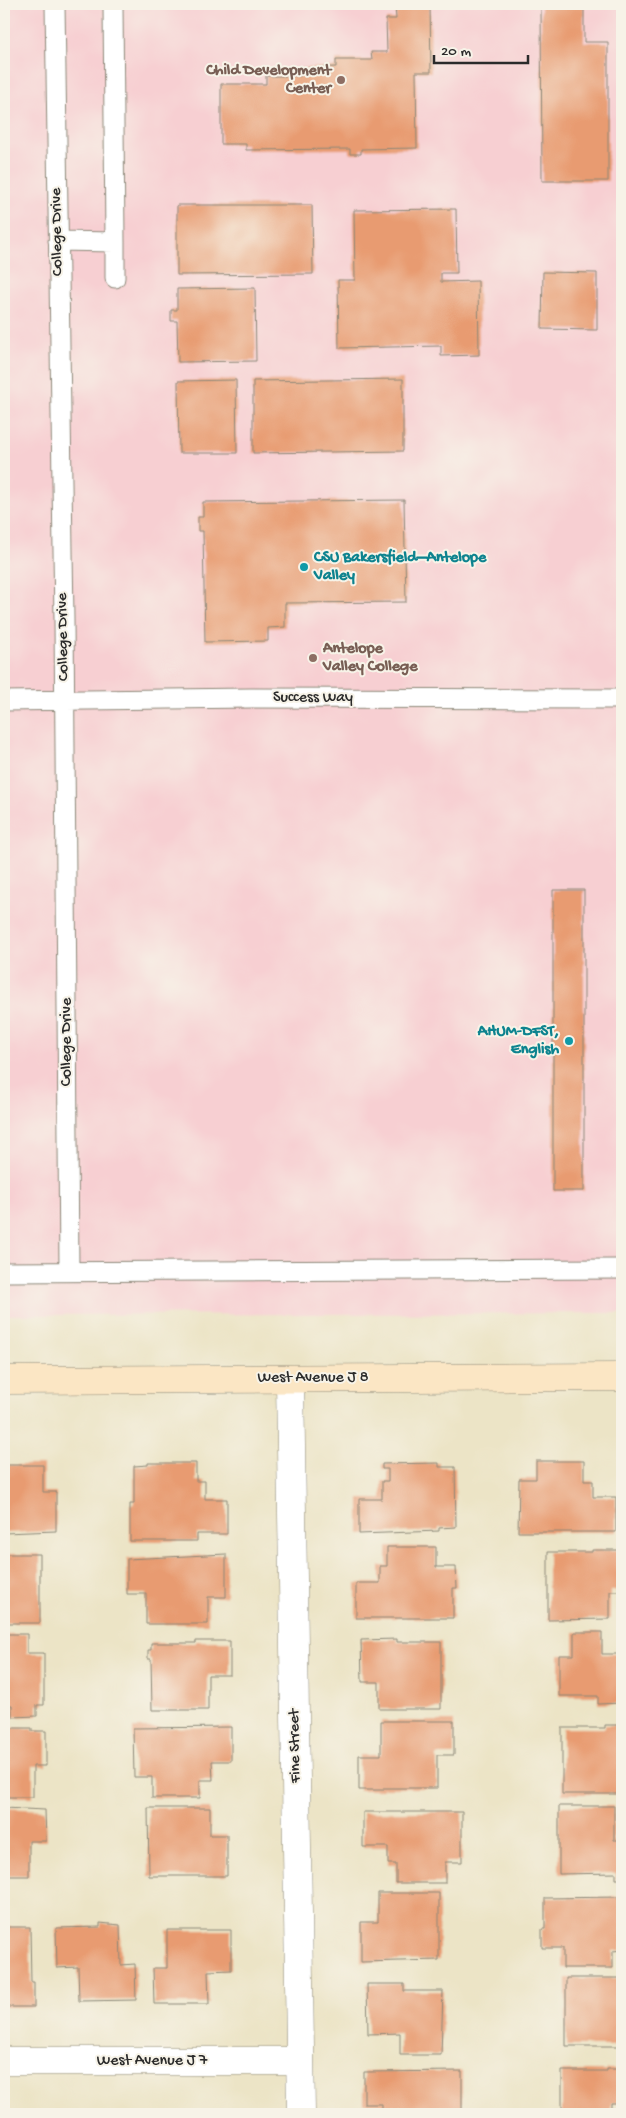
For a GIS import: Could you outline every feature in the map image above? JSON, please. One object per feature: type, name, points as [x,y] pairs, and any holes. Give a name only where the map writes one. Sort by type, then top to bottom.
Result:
[{"type":"street","name":"West Avenue J 8","points":[[4,1380],[622,1376]]},
{"type":"street","name":"Fine Street","points":[[290,1378],[302,2114]]},
{"type":"street","name":"West Avenue J 7","points":[[4,2061],[300,2061]]},
{"type":"lane","name":"College Drive","points":[[56,4],[69,1271]]},
{"type":"lane","points":[[113,4],[115,278]]},
{"type":"lane","points":[[58,241],[115,242]]},
{"type":"lane","name":"Success Way","points":[[4,701],[251,698],[622,699]]},
{"type":"lane","points":[[4,1272],[622,1269]]},
{"type":"shaded area","name":"Antelope Valley College","points":[[4,4],[622,4],[622,1313],[4,1315]]},
{"type":"building","points":[[541,4],[584,4],[584,42],[608,42],[608,181],[542,181]]},
{"type":"building","name":"Child Development Center","points":[[395,5],[430,5],[431,72],[416,72],[417,148],[361,149],[361,154],[350,154],[350,149],[246,150],[246,144],[221,144],[221,84],[266,84],[266,76],[301,76],[301,68],[336,67],[336,60],[372,60],[371,52],[387,52],[386,19],[396,19]]},
{"type":"building","points":[[177,205],[312,205],[313,274],[177,275]]},
{"type":"building","points":[[456,209],[457,273],[441,273],[441,282],[478,281],[479,355],[441,356],[441,346],[339,348],[338,280],[355,280],[354,210]]},
{"type":"building","points":[[543,272],[597,273],[597,330],[542,329]]},
{"type":"building","points":[[255,288],[256,361],[178,362],[177,321],[171,321],[171,310],[177,310],[177,289]]},
{"type":"building","points":[[403,379],[403,451],[253,453],[253,381]]},
{"type":"building","points":[[236,380],[237,453],[179,453],[178,381]]},
{"type":"building","name":"CSU Bakersfield–Antelope Valley","points":[[404,500],[406,602],[285,603],[285,627],[268,628],[268,641],[205,642],[203,531],[198,531],[198,517],[203,517],[203,502]]},
{"type":"building","name":"AHUM-DFST, English","points":[[553,890],[584,890],[584,1191],[553,1191]]},
{"type":"building","points":[[536,1461],[584,1461],[584,1481],[593,1481],[593,1497],[616,1497],[616,1532],[518,1532],[519,1479],[536,1479]]},
{"type":"building","points":[[148,1463],[196,1463],[196,1481],[205,1481],[205,1499],[227,1499],[227,1534],[197,1534],[197,1541],[130,1541],[130,1504],[134,1504],[134,1466],[148,1465]]},
{"type":"building","points":[[439,1463],[439,1467],[455,1467],[456,1527],[439,1528],[439,1531],[359,1534],[359,1499],[382,1499],[382,1481],[388,1481],[388,1469],[382,1469],[382,1464]]},
{"type":"building","points":[[4,1465],[43,1465],[43,1492],[56,1492],[56,1531],[4,1533]]},
{"type":"building","points":[[387,1547],[436,1547],[436,1567],[456,1567],[457,1588],[453,1588],[453,1618],[356,1618],[356,1583],[380,1583],[380,1566],[387,1566]]},
{"type":"building","points":[[592,1550],[622,1550],[622,1591],[610,1591],[610,1619],[548,1620],[548,1552],[592,1552]]},
{"type":"building","points":[[4,1554],[40,1554],[40,1623],[4,1623]]},
{"type":"building","points":[[226,1554],[226,1597],[208,1597],[208,1624],[146,1624],[146,1594],[127,1594],[127,1559]]},
{"type":"building","points":[[574,1632],[602,1632],[602,1654],[622,1654],[622,1703],[598,1704],[598,1696],[559,1696],[559,1655],[574,1655]]},
{"type":"building","points":[[4,1634],[27,1634],[27,1653],[44,1653],[44,1705],[37,1705],[37,1716],[12,1717],[12,1705],[4,1705]]},
{"type":"building","points":[[397,1639],[397,1642],[441,1642],[441,1709],[379,1709],[379,1682],[362,1682],[361,1640]]},
{"type":"building","points":[[196,1641],[230,1641],[230,1675],[208,1675],[208,1710],[152,1710],[151,1659],[148,1659],[148,1650],[151,1650],[151,1643],[196,1643]]},
{"type":"building","points":[[381,1721],[454,1721],[454,1755],[437,1755],[437,1788],[359,1790],[359,1755],[381,1755]]},
{"type":"building","points":[[605,1725],[622,1725],[622,1794],[562,1794],[562,1728],[605,1728]]},
{"type":"building","points":[[231,1727],[231,1761],[212,1761],[213,1780],[200,1780],[200,1798],[152,1798],[152,1777],[134,1777],[133,1728]]},
{"type":"building","points":[[4,1728],[32,1728],[32,1731],[46,1731],[46,1766],[33,1766],[33,1797],[4,1797]]},
{"type":"building","points":[[559,1806],[614,1806],[614,1840],[622,1840],[622,1879],[616,1879],[616,1873],[559,1874]]},
{"type":"building","points":[[4,1808],[45,1810],[46,1841],[29,1841],[29,1876],[4,1876]]},
{"type":"building","points":[[148,1808],[210,1808],[210,1835],[227,1835],[227,1876],[149,1876]]},
{"type":"building","points":[[363,1812],[462,1812],[462,1862],[445,1862],[445,1883],[396,1883],[396,1864],[388,1864],[388,1847],[363,1847]]},
{"type":"building","points":[[378,1893],[439,1893],[439,1960],[361,1962],[361,1922],[378,1922]]},
{"type":"building","points":[[622,1897],[622,1950],[613,1951],[613,1968],[563,1968],[563,1948],[542,1948],[542,1929],[545,1929],[545,1898]]},
{"type":"building","points":[[4,1915],[7,1915],[7,1927],[30,1927],[31,1982],[34,1982],[34,2007],[4,2007]]},
{"type":"building","points":[[100,1923],[120,1925],[121,1965],[135,1964],[136,2000],[79,2001],[78,1967],[57,1968],[56,1928],[100,1927]]},
{"type":"building","points":[[167,1930],[231,1930],[231,1970],[208,1971],[209,2004],[154,2004],[153,1968],[167,1968]]},
{"type":"building","points":[[566,1978],[622,1978],[622,2046],[566,2046]]},
{"type":"building","points":[[367,1984],[404,1984],[404,1991],[443,1991],[441,2055],[400,2055],[400,2033],[368,2034]]},
{"type":"building","points":[[607,2069],[622,2069],[622,2103],[611,2103],[611,2114],[562,2114],[562,2071],[607,2071]]},
{"type":"building","points":[[462,2071],[462,2114],[382,2114],[382,2104],[364,2104],[364,2072]]},
{"type":"place","name":"Child Development Center","points":[[341,80]]},
{"type":"place","name":"CSU Bakersfield–Antelope Valley","points":[[304,567]]},
{"type":"place","name":"Antelope Valley College","points":[[313,658]]},
{"type":"place","name":"AHUM-DFST, English","points":[[569,1041]]}]
